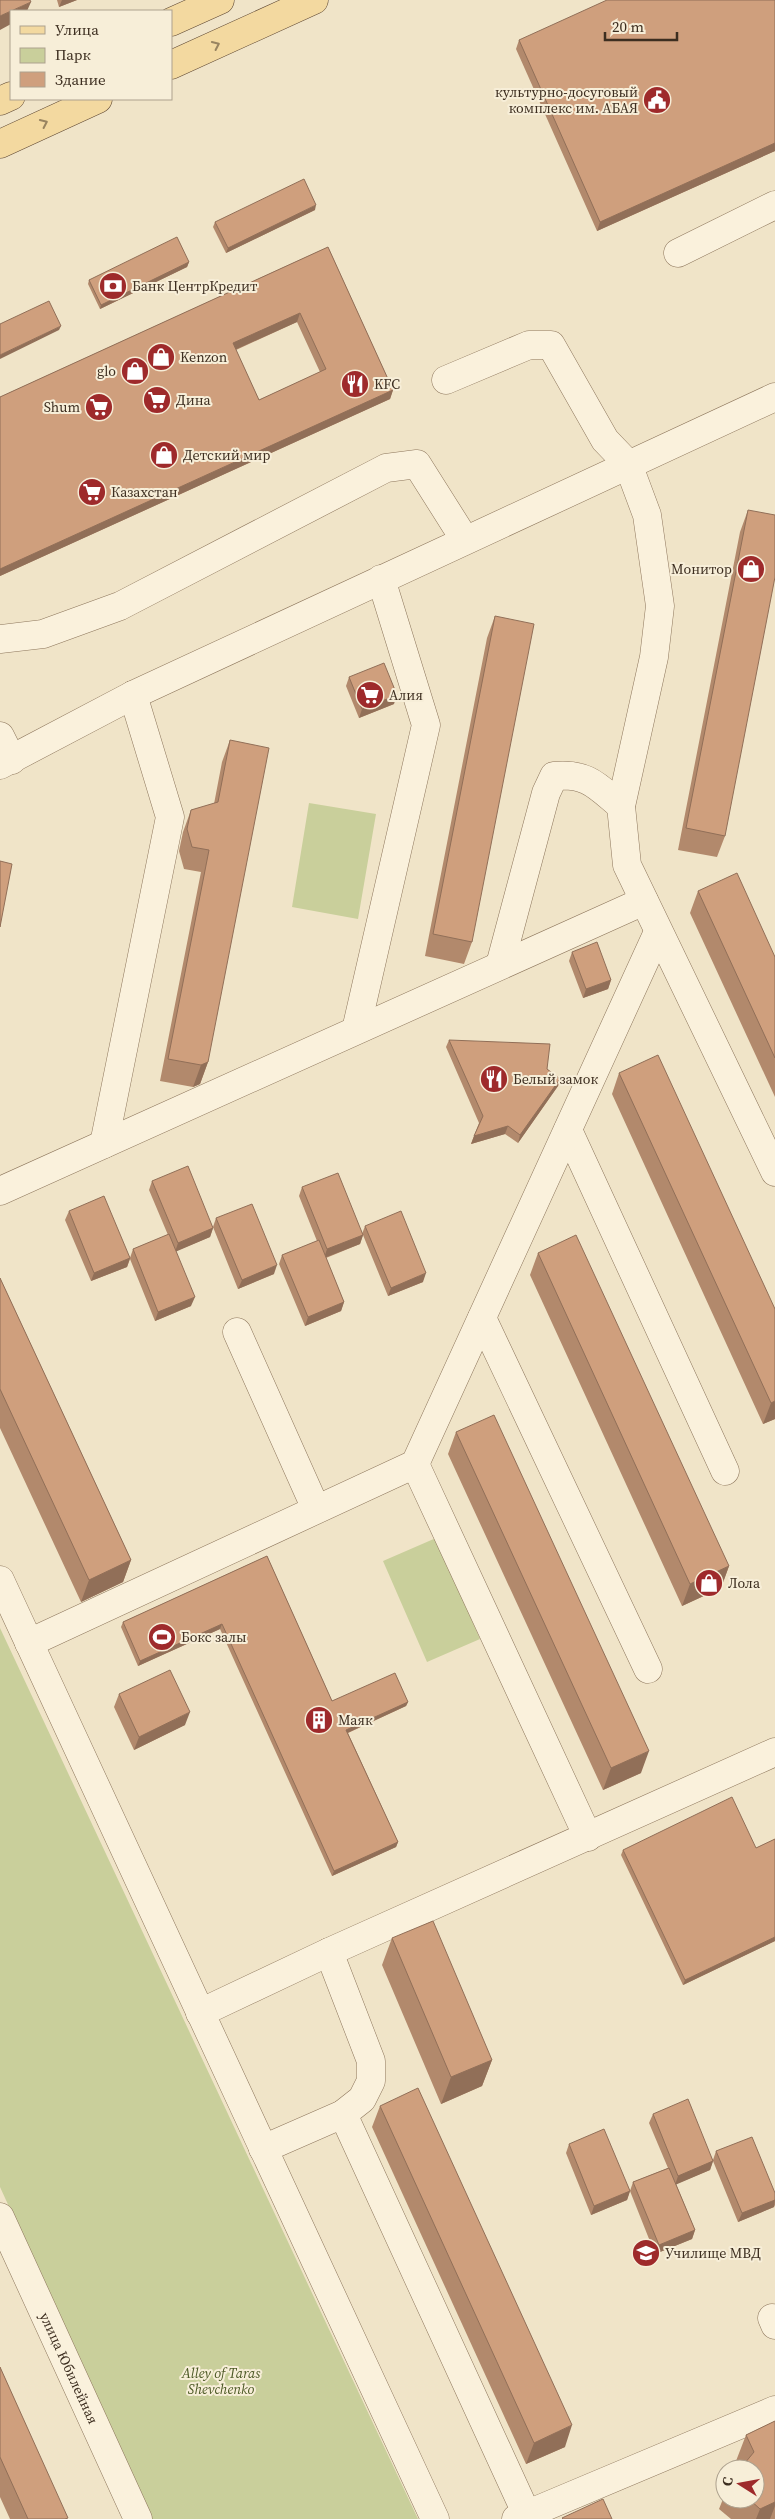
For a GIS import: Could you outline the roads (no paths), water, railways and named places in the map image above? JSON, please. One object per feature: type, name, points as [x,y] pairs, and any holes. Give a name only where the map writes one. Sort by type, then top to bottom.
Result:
[{"type":"main road","points":[[172,22],[220,0]]},
{"type":"main road","points":[[172,65],[314,0]]},
{"type":"main road","points":[[0,144],[96,100]]},
{"type":"street","points":[[678,253],[775,205]]},
{"type":"street","points":[[446,380],[529,345],[551,345],[604,440],[628,464],[647,515],[660,606],[654,658],[621,806],[627,865],[775,1172]]},
{"type":"street","points":[[0,736],[6,762],[132,695],[775,397]]},
{"type":"street","points":[[0,639],[43,634],[120,606],[386,468],[417,464],[465,540]]},
{"type":"street","points":[[356,1030],[426,725],[381,579]]},
{"type":"street","points":[[104,1144],[170,817],[132,695]]},
{"type":"street","points":[[500,965],[546,794],[554,776],[568,774],[588,778],[621,806]]},
{"type":"street","points":[[0,1191],[644,900]]},
{"type":"street","points":[[30,1643],[415,1464],[658,932]]},
{"type":"street","points":[[568,1130],[725,1471]]},
{"type":"street","points":[[482,1318],[648,1668]]},
{"type":"street","points":[[237,1332],[316,1509]]},
{"type":"street","points":[[415,1464],[588,1837]]},
{"type":"street","points":[[0,1580],[435,2519]]},
{"type":"street","points":[[200,2013],[329,1952],[775,1752]]},
{"type":"street","points":[[263,2149],[343,2114],[362,2099],[371,2081],[371,2061],[329,1952]]},
{"type":"street","points":[[343,2114],[521,2517],[775,2410]]},
{"type":"street","name":"улица Юбилейная","points":[[0,2216],[134,2518]]},
{"type":"place","name":"культурно-досуговый комплекс им. АБАЯ","points":[[657,100]]},
{"type":"place","name":"Банк ЦентрКредит","points":[[113,286]]},
{"type":"place","name":"Kenzon","points":[[161,357]]},
{"type":"place","name":"glo","points":[[135,371]]},
{"type":"place","name":"KFC","points":[[355,384]]},
{"type":"place","name":"Дина","points":[[157,400]]},
{"type":"place","name":"Shum","points":[[99,407]]},
{"type":"place","name":"Детский мир","points":[[164,455]]},
{"type":"place","name":"Казахстан","points":[[92,492]]},
{"type":"place","name":"Монитор","points":[[751,569]]},
{"type":"place","name":"Алия","points":[[370,695]]},
{"type":"place","name":"Белый замок","points":[[494,1079]]},
{"type":"place","name":"Лола","points":[[709,1583]]},
{"type":"place","name":"Бокс залы","points":[[162,1637]]},
{"type":"place","name":"Маяк","points":[[319,1720]]},
{"type":"place","name":"Училище МВД","points":[[646,2253]]},
{"type":"park label","name":"Alley of Taras Shevchenko","points":[[221,2382]]}]
